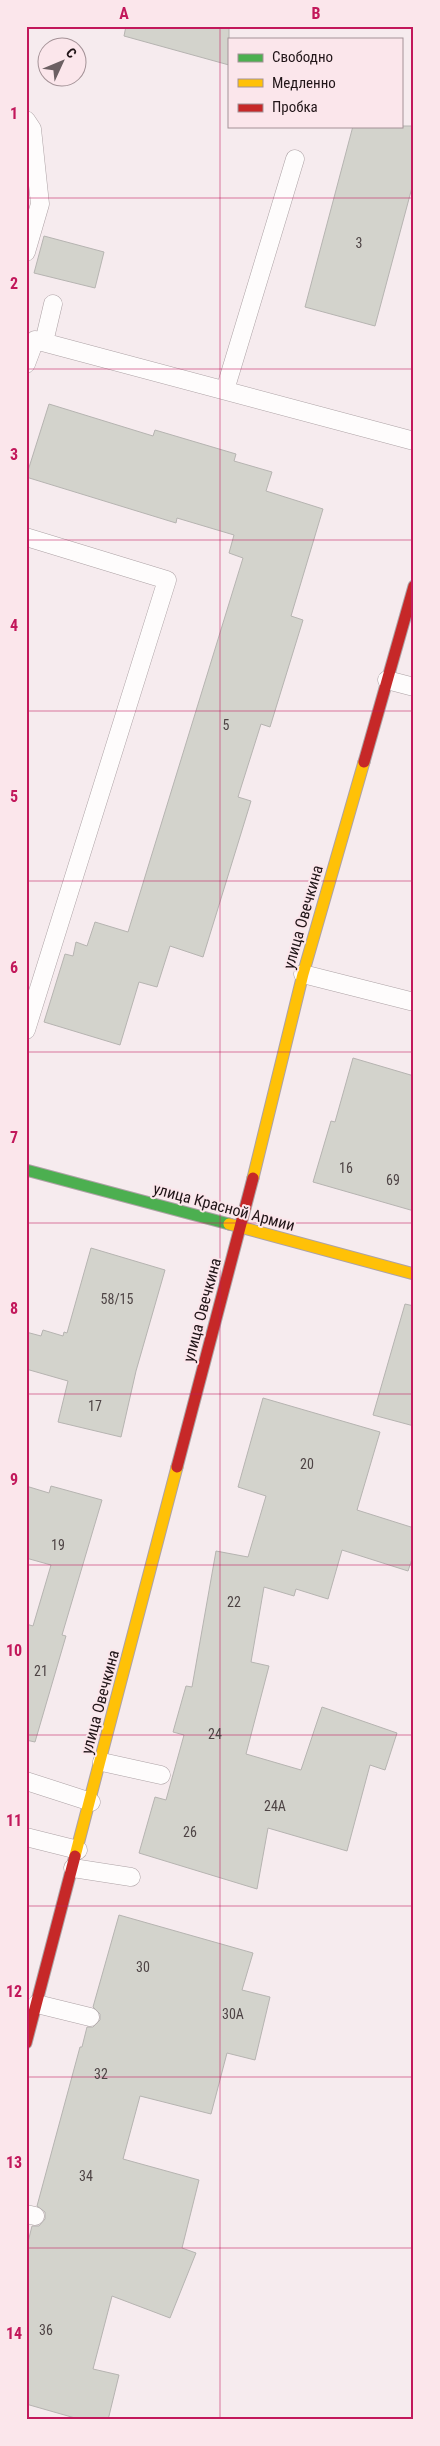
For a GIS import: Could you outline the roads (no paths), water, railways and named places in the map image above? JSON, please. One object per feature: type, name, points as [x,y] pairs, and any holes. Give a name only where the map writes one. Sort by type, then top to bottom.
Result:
[{"type":"street","name":"улица Овечкина","points":[[26,2043],[102,1762],[240,1228],[303,974],[414,586]]},
{"type":"street","name":"улица Красной Армии","points":[[26,1170],[414,1274]]},
{"type":"lane","points":[[26,120],[32,129],[40,204],[26,252]]},
{"type":"lane","points":[[225,390],[296,160]]},
{"type":"lane","points":[[26,364],[35,338],[53,304]]},
{"type":"lane","points":[[35,338],[414,441]]},
{"type":"lane","points":[[26,537],[167,580],[26,1030]]},
{"type":"lane","points":[[387,680],[414,687]]},
{"type":"lane","points":[[303,974],[414,1002]]},
{"type":"lane","points":[[102,1762],[161,1775]]},
{"type":"lane","points":[[26,1781],[91,1802]]},
{"type":"lane","points":[[26,1837],[78,1850]]},
{"type":"lane","points":[[73,1868],[131,1877]]},
{"type":"lane","points":[[26,1973],[44,1977]]},
{"type":"lane","points":[[37,2004],[90,2017]]}]
